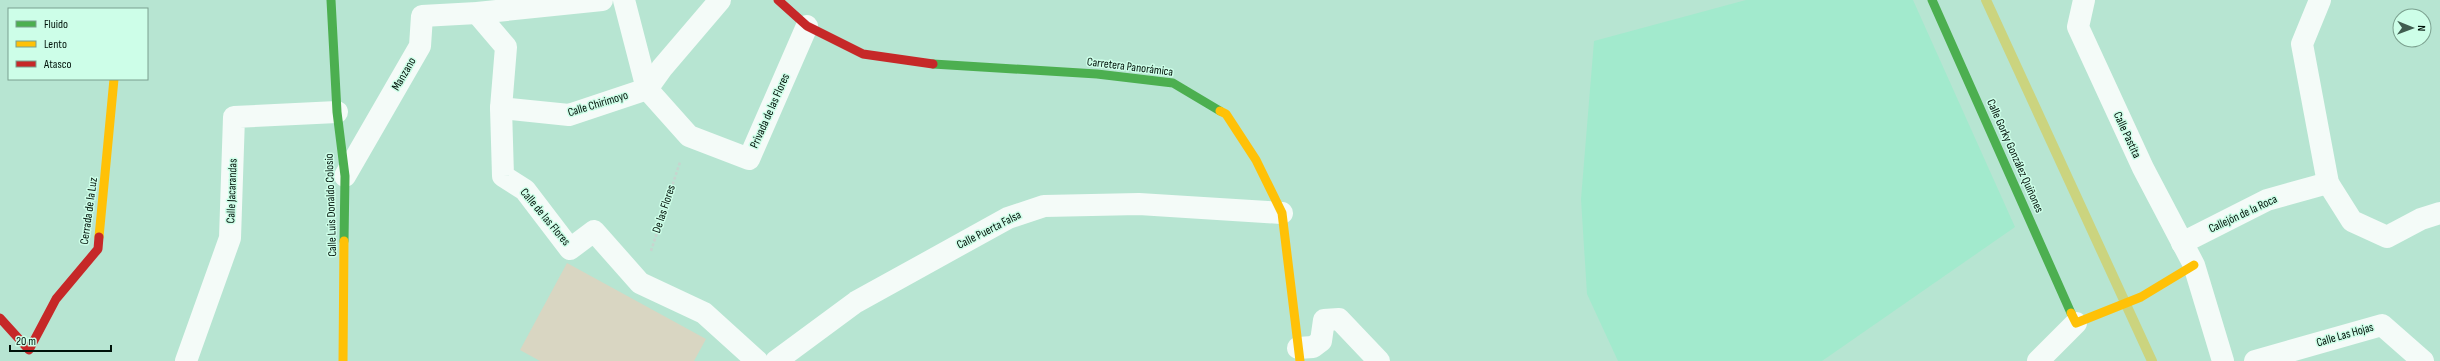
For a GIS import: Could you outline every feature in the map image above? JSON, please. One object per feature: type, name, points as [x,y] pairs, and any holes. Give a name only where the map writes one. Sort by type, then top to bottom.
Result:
[{"type":"street","name":"Calle Luis Donaldo Colosio","points":[[331,0],[337,112],[345,176],[343,361]]},
{"type":"street","points":[[480,7],[602,0]]},
{"type":"street","points":[[624,0],[647,89],[689,136]]},
{"type":"street","points":[[647,89],[662,68],[720,0]]},
{"type":"street","name":"Carretera Panorámica","points":[[778,0],[807,26],[863,54],[940,65],[1097,74],[1173,83],[1226,114],[1256,160],[1282,213],[1299,354]]},
{"type":"street","name":"Calle Gorky González Quiñones","points":[[1932,0],[2076,323]]},
{"type":"street","name":"Calle Pastita","points":[[2084,0],[2078,27],[2143,168],[2194,265],[2223,361]]},
{"type":"street","points":[[2320,0],[2302,44],[2328,183],[2352,221],[2387,237],[2421,219],[2440,213]]},
{"type":"street","name":"Calle de las Flores","points":[[480,7],[506,47],[501,108],[503,176],[525,190],[570,249],[594,231],[640,283],[704,313],[757,361]]},
{"type":"street","name":"Manzano","points":[[345,176],[420,46],[422,16],[480,7]]},
{"type":"street","name":"Privada de las Flores","points":[[689,136],[749,159],[807,26]]},
{"type":"street","name":"Cerrada de la Luz","points":[[34,356],[56,299],[98,249],[114,80]]},
{"type":"street","name":"Calle Chirimoyo","points":[[501,108],[569,115],[647,89]]},
{"type":"street","name":"Calle Jacarandas","points":[[186,361],[230,238],[234,117],[337,112]]},
{"type":"street","name":"Callejón de la Roca","points":[[2182,243],[2267,200],[2328,183]]},
{"type":"street","name":"Calle Puerta Falsa","points":[[776,361],[856,302],[1008,218],[1044,206],[1139,204],[1282,213]]},
{"type":"street","points":[[2038,361],[2076,323],[2141,297],[2194,265]]},
{"type":"street","points":[[0,318],[34,356]]},
{"type":"street","points":[[1299,354],[1313,347],[1320,341],[1324,320],[1339,319],[1379,361]]},
{"type":"street","name":"Calle Las Hojas","points":[[2254,361],[2382,325],[2423,361]]},
{"type":"path","name":"De las Flores","points":[[640,283],[689,136]]},
{"type":"shaded area","points":[[1746,0],[1913,0],[2015,227],[1822,361],[1618,361],[1587,294],[1581,199],[1594,41]]},
{"type":"shaded area","points":[[567,263],[706,339],[694,361],[540,361],[520,350]]},
{"type":"waterway","points":[[1986,0],[2152,361]]},
{"type":"traffic: fast","points":[[331,0],[337,112],[345,176],[344,241]]},
{"type":"traffic: fast","points":[[1932,0],[2071,313]]},
{"type":"traffic: fast","points":[[933,64],[1097,74],[1173,83],[1220,111]]},
{"type":"traffic: slow","points":[[99,237],[114,80]]},
{"type":"traffic: slow","points":[[1220,111],[1226,114],[1256,160],[1282,213],[1300,361]]},
{"type":"traffic: slow","points":[[343,361],[344,241]]},
{"type":"traffic: slow","points":[[2071,313],[2076,323],[2141,297],[2194,265]]},
{"type":"traffic: jam","points":[[778,0],[807,26],[863,54],[933,64]]},
{"type":"traffic: jam","points":[[0,318],[29,350],[56,299],[98,249],[99,237]]}]
